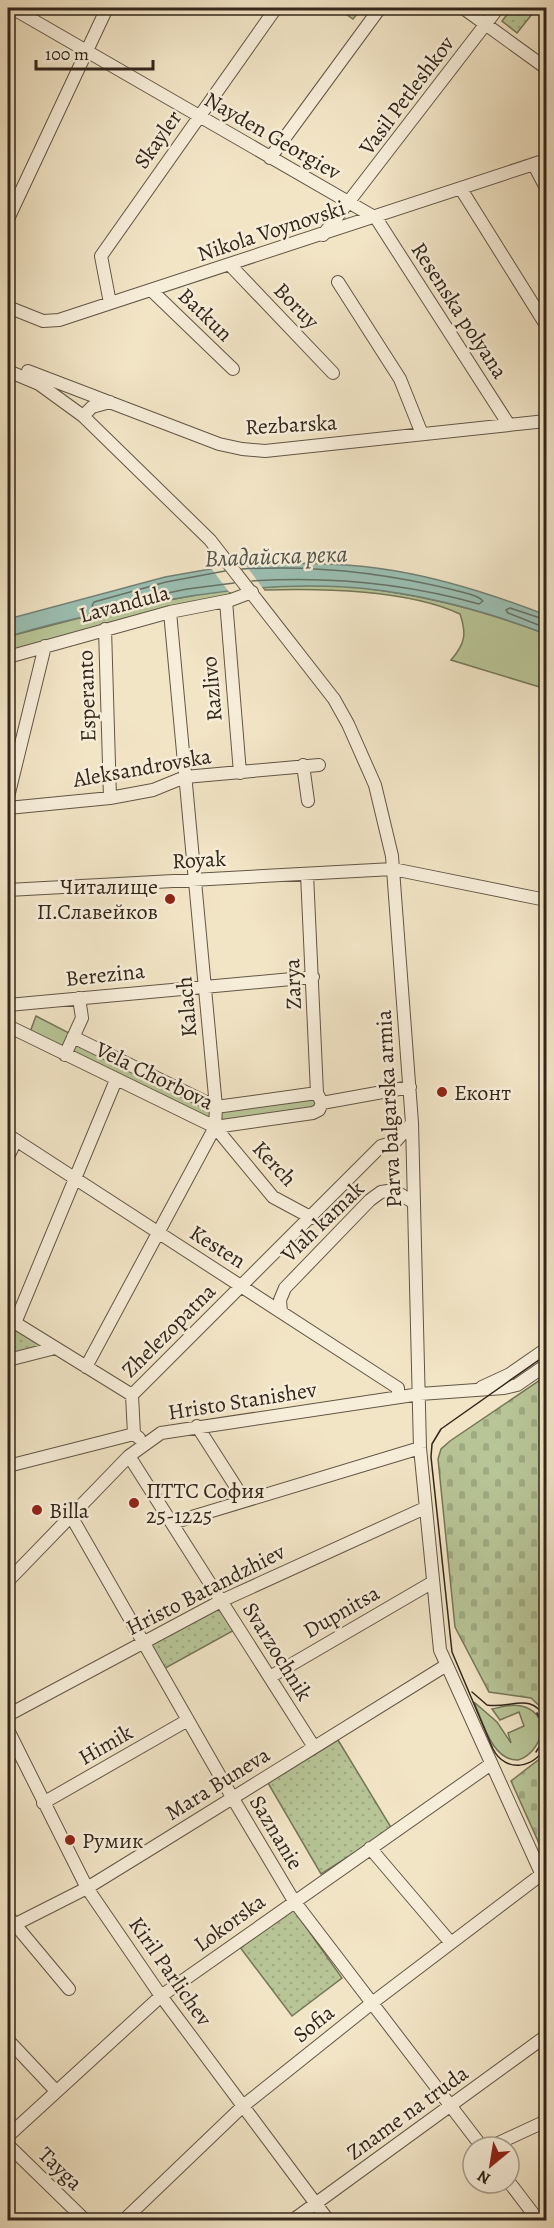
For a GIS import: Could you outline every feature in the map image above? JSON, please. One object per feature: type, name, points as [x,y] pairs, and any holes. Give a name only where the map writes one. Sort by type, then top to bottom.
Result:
[{"type":"street","points":[[8,219],[107,8]]},
{"type":"street","name":"Skayler","points":[[110,303],[101,256],[276,8]]},
{"type":"street","points":[[270,158],[380,8]]},
{"type":"street","points":[[464,8],[546,68]]},
{"type":"street","name":"Vasil Petleshkov","points":[[322,236],[498,8]]},
{"type":"street","name":"Nayden Georgiev","points":[[13,13],[86,52],[376,218]]},
{"type":"street","name":"Nikola Voynovski","points":[[8,307],[43,321],[59,320],[322,236],[546,160]]},
{"type":"street","points":[[534,165],[546,188]]},
{"type":"street","points":[[461,189],[546,325]]},
{"type":"street","name":"Resenska polyana","points":[[376,218],[509,425]]},
{"type":"street","name":"Boruy","points":[[230,265],[333,374]]},
{"type":"street","points":[[338,282],[400,379],[422,434]]},
{"type":"street","name":"Batkun","points":[[151,290],[233,369]]},
{"type":"street","name":"Rezbarska","points":[[8,363],[219,444],[242,450],[264,451],[546,421]]},
{"type":"street","points":[[8,371],[39,384],[83,416],[92,407],[110,402]]},
{"type":"street","name":"Rezbarska","points":[[49,379],[70,395],[83,416]]},
{"type":"street","name":"Parva balgarska armia","points":[[83,416],[210,540],[252,592],[311,667],[348,724],[375,785],[387,829],[393,869],[410,1087],[420,1448],[440,1650],[445,1666],[544,1879]]},
{"type":"street","name":"Lavandula","points":[[8,657],[105,629],[170,612],[226,601],[252,592]]},
{"type":"street","name":"Razlivo","points":[[226,601],[240,773]]},
{"type":"street","name":"Kalach","points":[[86,1367],[215,1127],[216,1107],[170,612]]},
{"type":"street","name":"Esperanto","points":[[105,629],[110,798]]},
{"type":"street","points":[[8,797],[45,646]]},
{"type":"street","points":[[303,765],[308,801]]},
{"type":"street","name":"Aleksandrovska","points":[[8,808],[110,798],[153,790],[185,777],[320,765]]},
{"type":"street","name":"Royak","points":[[8,890],[393,869],[546,900]]},
{"type":"street","name":"Zarya","points":[[308,874],[319,1098]]},
{"type":"street","name":"Berezina","points":[[8,1005],[313,976]]},
{"type":"street","points":[[65,1054],[82,1018],[79,998]]},
{"type":"street","name":"Vela Chorbova","points":[[8,1026],[215,1127],[313,1113],[319,1110],[319,1098]]},
{"type":"street","name":"Vela Chorbova","points":[[73,1037],[216,1107],[410,1087]]},
{"type":"street","points":[[116,1080],[75,1179],[11,1321],[132,1395]]},
{"type":"street","points":[[156,1099],[164,1083]]},
{"type":"street","name":"Vlah kamak","points":[[312,1218],[381,1146],[395,1142],[412,1123]]},
{"type":"street","name":"Kerch","points":[[215,1127],[273,1197],[312,1218]]},
{"type":"street","points":[[8,1157],[12,1138]]},
{"type":"street","name":"Kesten","points":[[12,1138],[398,1389],[398,1397]]},
{"type":"street","points":[[395,1142],[413,1152]]},
{"type":"street","name":"Vlah kamak","points":[[281,1312],[280,1299],[285,1288],[370,1200],[381,1192],[394,1190],[414,1203]]},
{"type":"street","name":"Zhelezopatna","points":[[134,1434],[132,1395],[312,1218]]},
{"type":"street","points":[[8,1360],[55,1348]]},
{"type":"street","points":[[475,1389],[510,1374],[546,1349]]},
{"type":"street","name":"Hristo Stanishev","points":[[134,1434],[144,1443],[161,1433],[197,1426],[420,1394],[510,1387],[546,1365]]},
{"type":"street","points":[[197,1426],[244,1501]]},
{"type":"street","points":[[8,1466],[134,1434]]},
{"type":"street","points":[[8,1581],[144,1443]]},
{"type":"street","points":[[172,1523],[420,1448]]},
{"type":"street","name":"Svarzochnik","points":[[129,1456],[314,1747]]},
{"type":"street","name":"Hristo Batandzhiev","points":[[8,1714],[221,1601],[425,1508]]},
{"type":"street","name":"Saznanie","points":[[71,1516],[294,1901],[473,2135]]},
{"type":"street","name":"Dupnitsa","points":[[270,1677],[433,1582]]},
{"type":"street","name":"Mara Buneva","points":[[10,1923],[87,1888],[445,1666]]},
{"type":"street","name":"Himik","points":[[43,1803],[188,1720]]},
{"type":"street","name":"Kiril Parlichev","points":[[8,1730],[87,1888],[161,1996],[328,2220]]},
{"type":"street","name":"Lokorska","points":[[8,2136],[161,1996],[491,1764]]},
{"type":"street","points":[[370,1848],[451,1943]]},
{"type":"street","name":"Sofia","points":[[124,2220],[243,2106],[451,1943],[544,1879]]},
{"type":"street","points":[[10,1923],[69,1989]]},
{"type":"street","name":"Zname na truda","points":[[293,2220],[546,2036]]},
{"type":"street","points":[[8,2040],[56,2091]]},
{"type":"street","points":[[516,2135],[546,2121]]},
{"type":"street","name":"Tayga","points":[[8,2145],[85,2220]]},
{"type":"street","points":[[519,2195],[538,2220],[546,2217]]},
{"type":"green space","points":[[337,8],[362,8],[353,19]]},
{"type":"green space","points":[[512,8],[537,8],[517,33],[502,21]]},
{"type":"green space","points":[[330,584],[440,601],[546,634],[546,689],[451,660],[462,644],[464,633],[462,621],[460,614],[439,606],[391,595],[364,592],[265,590],[262,587]]},
{"type":"green space","points":[[227,589],[231,594],[8,657],[8,637],[14,635],[91,615]]},
{"type":"green space","points":[[36,1016],[71,1034],[64,1049],[30,1032]]},
{"type":"green space","points":[[73,1037],[216,1107],[317,1093],[319,1110],[215,1127],[65,1055]]},
{"type":"green space","points":[[8,1319],[55,1348],[8,1360]]},
{"type":"green space","points":[[546,1376],[546,1712],[531,1698],[489,1692],[455,1627],[438,1459],[441,1449],[450,1441]]},
{"type":"green space","points":[[221,1601],[238,1628],[160,1671],[144,1642]]},
{"type":"green space","points":[[474,1702],[497,1722],[511,1743],[508,1733],[524,1726],[519,1712],[500,1720],[492,1709],[517,1705],[534,1712],[539,1719],[541,1735],[533,1750],[518,1760],[509,1759],[501,1754],[490,1739]]},
{"type":"green space","points":[[338,1740],[392,1829],[321,1874],[268,1783]]},
{"type":"green space","points":[[546,1754],[546,1859],[511,1781]]},
{"type":"green space","points":[[291,1906],[342,1978],[292,2016],[236,1942]]},
{"type":"water","points":[[244,563],[359,566],[434,579],[491,595],[546,615],[546,634],[492,615],[440,601],[390,592],[341,587],[292,586],[241,589],[188,596],[84,617],[8,637],[8,619],[165,577]]},
{"type":"pier","points":[[242,560],[264,590],[229,592],[208,564]]},
{"type":"tram line","points":[[546,1355],[441,1429],[432,1444],[431,1457],[452,1652],[493,1749],[499,1757],[505,1762],[520,1765],[535,1759],[546,1746]]},
{"type":"tram line","points":[[472,1692],[487,1705],[527,1703],[540,1711],[546,1719]]},
{"type":"tram line","points":[[536,1752],[543,1732],[537,1713]]},
{"type":"place","name":"Читалище П.Славейков","points":[[170,899]]},
{"type":"place","name":"Еконт","points":[[442,1092]]},
{"type":"place","name":"ПТТС София 25-1225","points":[[134,1503]]},
{"type":"place","name":"Billa","points":[[37,1510]]},
{"type":"place","name":"Румик","points":[[70,1840]]},
{"type":"water label","name":"Владайска река","points":[[276,556]]}]
